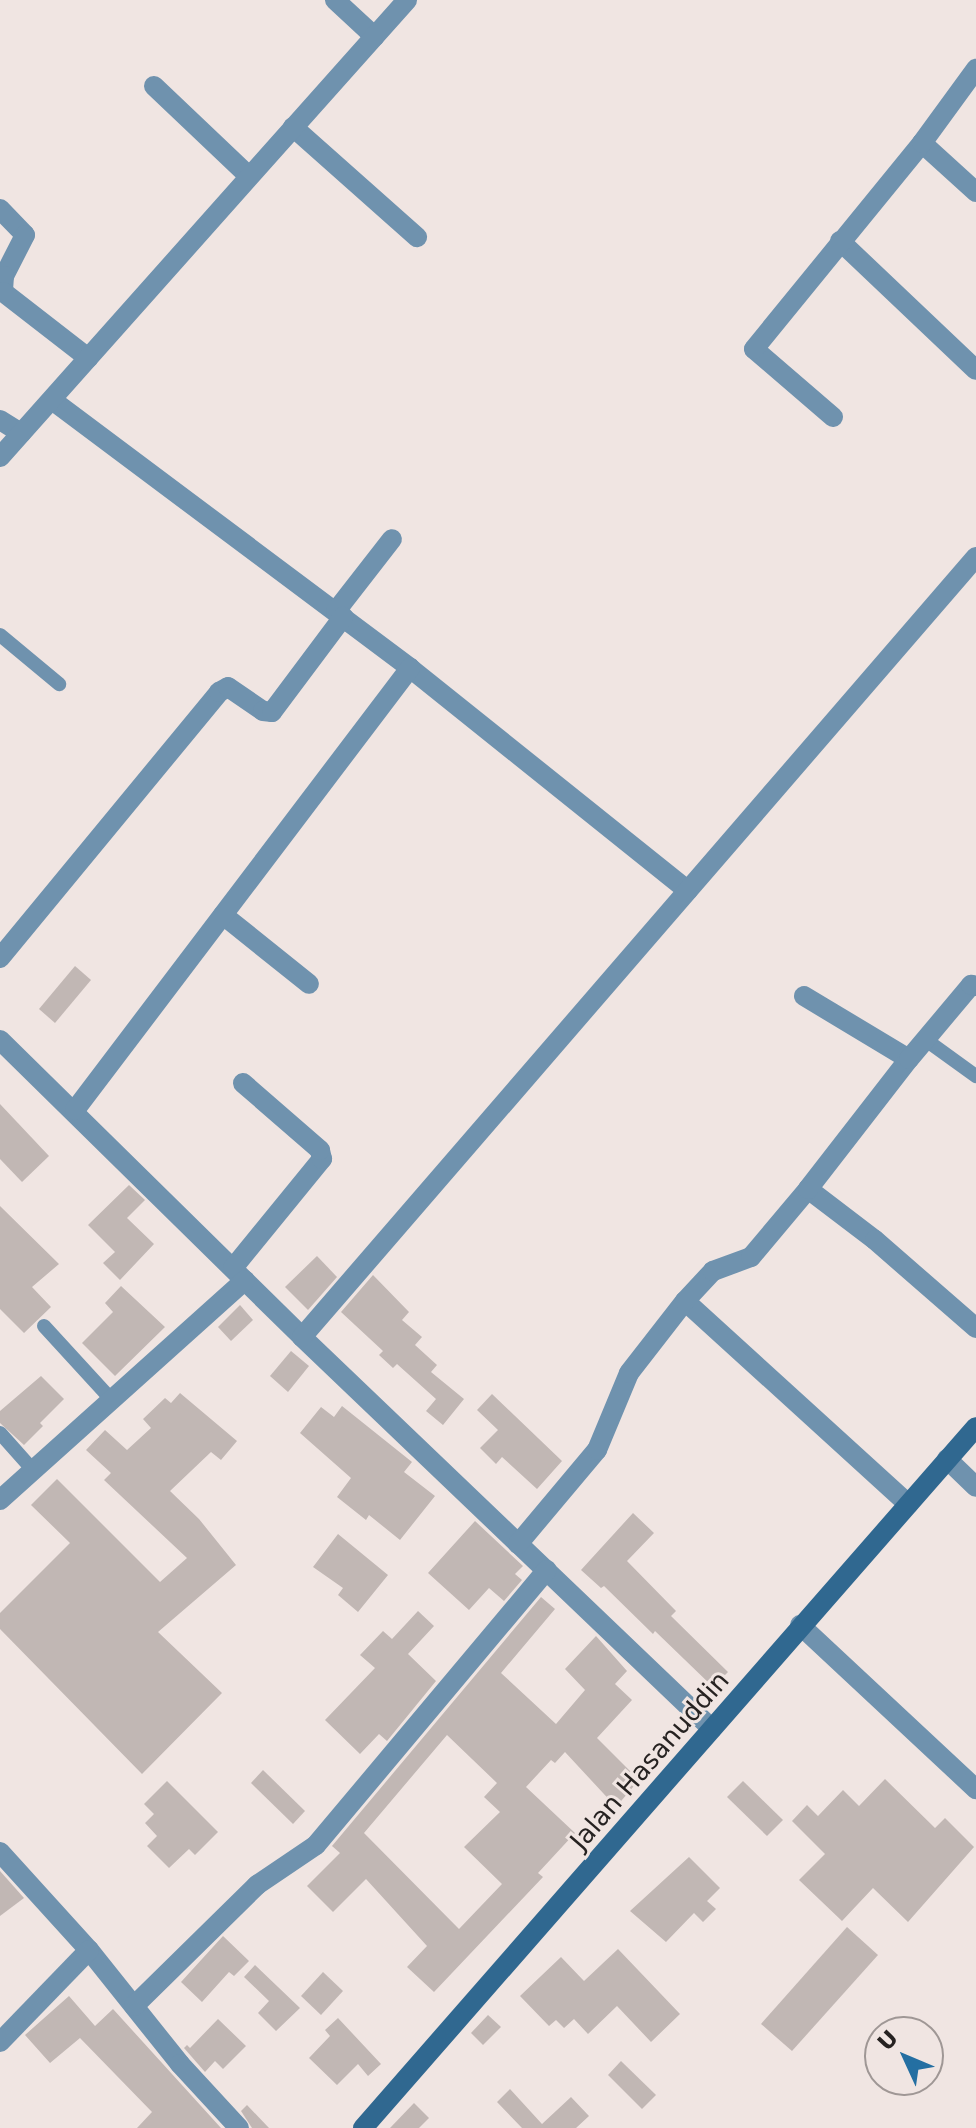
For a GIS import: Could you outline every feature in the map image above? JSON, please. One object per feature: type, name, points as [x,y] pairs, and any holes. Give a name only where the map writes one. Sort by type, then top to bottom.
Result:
[{"type":"main road","name":"Jalan Hasanuddin","points":[[363,2128],[976,1427]]},
{"type":"street","points":[[335,0],[375,37]]},
{"type":"street","points":[[0,457],[407,0]]},
{"type":"street","points":[[833,417],[754,349],[922,143],[976,69]]},
{"type":"street","points":[[154,86],[249,176]]},
{"type":"street","points":[[293,127],[417,237]]},
{"type":"street","points":[[922,143],[976,192]]},
{"type":"street","points":[[0,209],[25,237],[4,276],[3,292],[88,358]]},
{"type":"street","points":[[840,241],[976,370]]},
{"type":"street","points":[[52,400],[410,668],[688,891]]},
{"type":"street","points":[[0,420],[21,433]]},
{"type":"street","points":[[0,958],[219,692],[228,687],[263,711],[272,712],[392,539]]},
{"type":"street","points":[[302,1337],[976,557]]},
{"type":"street","points":[[75,1110],[410,668]]},
{"type":"street","points":[[223,915],[309,984]]},
{"type":"street","points":[[518,1544],[597,1450],[629,1373],[685,1301],[713,1271],[751,1257],[909,1059],[971,985],[976,986]]},
{"type":"street","points":[[804,996],[909,1059]]},
{"type":"street","points":[[0,1040],[75,1110],[302,1337],[712,1729]]},
{"type":"street","points":[[0,1500],[111,1399],[239,1274],[322,1159],[320,1150],[243,1083]]},
{"type":"street","points":[[808,1189],[875,1240],[976,1328]]},
{"type":"street","points":[[685,1301],[908,1504]]},
{"type":"street","points":[[947,1459],[976,1487]]},
{"type":"street","points":[[134,2006],[257,1885],[316,1845],[547,1570]]},
{"type":"street","points":[[800,1625],[976,1789]]},
{"type":"street","points":[[0,1852],[89,1950],[180,2064],[239,2128]]},
{"type":"street","points":[[0,2042],[89,1950]]},
{"type":"lane","points":[[0,635],[59,684]]},
{"type":"lane","points":[[926,1040],[976,1076]]},
{"type":"lane","points":[[44,1326],[111,1399]]},
{"type":"lane","points":[[0,1433],[33,1470]]},
{"type":"building","points":[[75,966],[91,980],[55,1023],[39,1009]]},
{"type":"building","points":[[0,1104],[49,1156],[22,1182],[0,1159]]},
{"type":"building","points":[[129,1185],[145,1200],[127,1218],[154,1244],[120,1280],[103,1263],[115,1252],[88,1225]]},
{"type":"building","points":[[0,1206],[59,1264],[32,1287],[51,1307],[24,1333],[0,1309]]},
{"type":"building","points":[[317,1256],[337,1277],[308,1310],[285,1287]]},
{"type":"building","points":[[373,1275],[409,1312],[402,1320],[422,1337],[415,1345],[437,1365],[431,1372],[464,1399],[443,1425],[426,1411],[436,1399],[397,1364],[393,1368],[379,1355],[383,1351],[341,1312]]},
{"type":"building","points":[[121,1286],[165,1327],[115,1376],[82,1343],[113,1312],[105,1303]]},
{"type":"building","points":[[240,1305],[253,1320],[231,1341],[218,1327]]},
{"type":"building","points":[[291,1351],[309,1366],[288,1392],[270,1376]]},
{"type":"building","points":[[41,1376],[64,1399],[24,1445],[0,1423],[0,1411]]},
{"type":"building","points":[[180,1393],[237,1441],[221,1460],[211,1452],[170,1491],[199,1519],[236,1565],[158,1632],[222,1693],[142,1774],[0,1629],[0,1613],[70,1543],[31,1505],[57,1479],[160,1582],[187,1558],[104,1480],[111,1473],[86,1450],[105,1430],[127,1450],[151,1428],[143,1419],[165,1398],[171,1403]]},
{"type":"building","points":[[492,1394],[562,1461],[537,1489],[502,1457],[496,1464],[480,1448],[498,1430],[477,1410]]},
{"type":"building","points":[[342,1406],[412,1462],[404,1472],[435,1496],[400,1540],[369,1515],[366,1520],[337,1497],[351,1478],[300,1433],[321,1407],[334,1417]]},
{"type":"building","points":[[633,1513],[654,1533],[627,1561],[676,1611],[671,1616],[728,1672],[713,1687],[655,1631],[653,1634],[604,1586],[601,1588],[581,1570]]},
{"type":"building","points":[[475,1521],[523,1566],[515,1574],[522,1580],[504,1601],[489,1588],[469,1610],[428,1573]]},
{"type":"building","points":[[338,1534],[388,1575],[358,1612],[338,1595],[343,1588],[313,1567]]},
{"type":"building","points":[[541,1597],[555,1609],[501,1673],[556,1724],[585,1690],[565,1669],[596,1636],[627,1671],[615,1684],[632,1700],[597,1738],[639,1780],[616,1807],[565,1752],[555,1763],[551,1760],[526,1787],[575,1833],[538,1873],[543,1877],[434,1992],[407,1967],[427,1946],[366,1879],[333,1912],[307,1886],[340,1853],[332,1846]],"holes":[[[447,1735],[497,1783],[484,1797],[500,1812],[464,1847],[502,1884],[459,1929],[364,1833]]]},
{"type":"building","points":[[418,1611],[434,1626],[408,1654],[436,1681],[387,1741],[379,1734],[360,1754],[325,1720],[375,1668],[360,1655],[383,1631],[392,1639]]},
{"type":"building","points":[[263,1770],[305,1811],[293,1824],[251,1783]]},
{"type":"building","points":[[885,1779],[935,1828],[945,1818],[974,1847],[908,1922],[873,1888],[842,1921],[799,1880],[825,1854],[792,1821],[807,1805],[818,1816],[843,1790],[859,1806]]},
{"type":"building","points":[[167,1781],[218,1832],[195,1855],[189,1849],[169,1868],[147,1846],[157,1836],[145,1823],[154,1814],[144,1804]]},
{"type":"building","points":[[743,1781],[783,1820],[767,1836],[727,1797]]},
{"type":"building","points":[[689,1857],[720,1888],[707,1901],[716,1909],[703,1922],[694,1913],[666,1942],[630,1911]]},
{"type":"building","points":[[0,1871],[24,1898],[0,1916]]},
{"type":"building","points":[[847,1927],[878,1955],[792,2051],[761,2024]]},
{"type":"building","points":[[223,1936],[249,1961],[234,1976],[229,1972],[202,2002],[181,1982]]},
{"type":"building","points":[[618,1949],[680,2014],[651,2042],[617,2006],[588,2034],[574,2019],[564,2028],[556,2020],[549,2026],[520,1996],[561,1957],[584,1981]]},
{"type":"building","points":[[255,1965],[300,2008],[276,2031],[258,2013],[269,2001],[244,1977]]},
{"type":"building","points":[[323,1972],[343,1991],[321,2015],[301,1996]]},
{"type":"building","points":[[69,1996],[95,2026],[113,2009],[221,2128],[137,2128],[152,2112],[80,2038],[50,2063],[25,2035]]},
{"type":"building","points":[[488,2015],[501,2027],[483,2045],[471,2033]]},
{"type":"building","points":[[338,2018],[381,2064],[368,2076],[358,2064],[337,2085],[309,2058],[330,2036],[325,2030]]},
{"type":"building","points":[[218,2019],[246,2046],[223,2069],[215,2061],[205,2072],[184,2048],[187,2045],[190,2048]]},
{"type":"building","points":[[621,2061],[656,2095],[642,2109],[608,2075]]},
{"type":"building","points":[[510,2089],[542,2124],[571,2097],[589,2116],[576,2128],[522,2128],[497,2102]]},
{"type":"building","points":[[414,2103],[429,2118],[419,2128],[390,2128]]},
{"type":"building","points":[[247,2105],[269,2128],[252,2128],[241,2111]]}]
